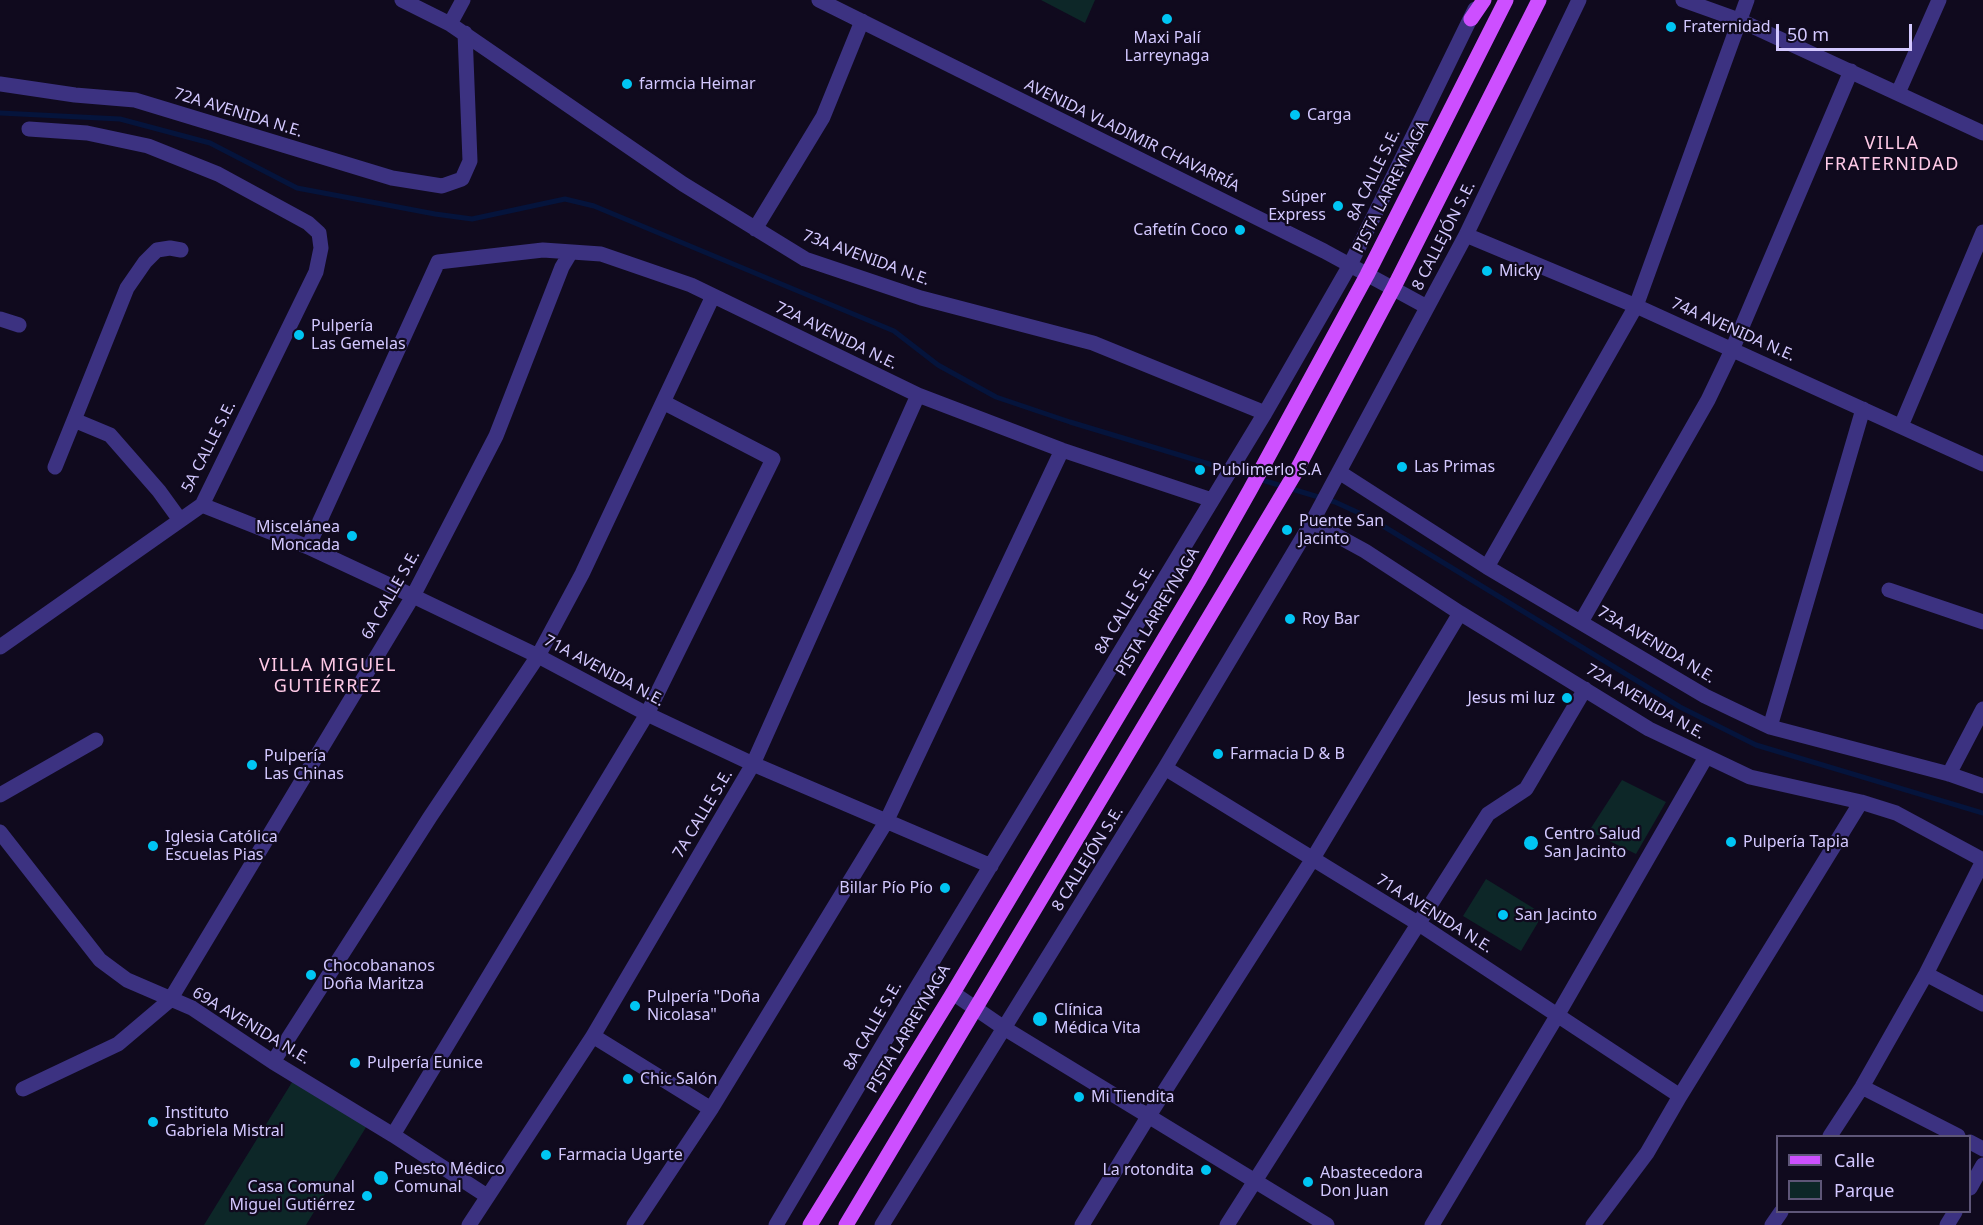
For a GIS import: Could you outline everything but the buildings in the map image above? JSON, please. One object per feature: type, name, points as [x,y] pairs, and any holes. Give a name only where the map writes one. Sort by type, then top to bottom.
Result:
[{"type":"main road","points":[[1471,19],[1484,0]]},
{"type":"main road","name":"PISTA LARREYNAGA","points":[[810,1225],[953,993],[1198,582],[1367,274],[1506,0]]},
{"type":"main road","points":[[846,1225],[1294,474],[1393,289],[1539,0]]},
{"type":"street","name":"73A AVENIDA N.E.","points":[[402,0],[465,33],[683,184],[805,259],[921,298],[1093,343],[1265,413]]},
{"type":"street","points":[[450,24],[463,0]]},
{"type":"street","name":"AVENIDA VLADIMIR CHAVARRÍA","points":[[819,0],[1350,265],[1427,307]]},
{"type":"street","name":"8A CALLE S.E.","points":[[776,1225],[1265,413],[1350,265],[1471,19],[1478,0]]},
{"type":"street","name":"8 CALLEJÓN S.E.","points":[[882,1225],[1165,768],[1317,513],[1466,236],[1578,0]]},
{"type":"street","points":[[1683,0],[1739,20],[1983,133]]},
{"type":"street","points":[[1487,567],[1636,306],[1747,0]]},
{"type":"street","points":[[1898,93],[1939,0]]},
{"type":"street","points":[[755,229],[823,117],[862,21]]},
{"type":"street","name":"72A AVENIDA N.E.","points":[[0,84],[75,95],[135,100],[392,178],[442,186],[462,179],[470,161],[465,33]]},
{"type":"street","points":[[1581,622],[1708,400],[1732,350],[1851,71]]},
{"type":"street","name":"5A CALLE S.E.","points":[[0,647],[202,505],[316,272],[321,248],[319,233],[308,223],[218,174],[148,146],[87,133],[29,129]]},
{"type":"street","points":[[1901,426],[1983,232]]},
{"type":"street","name":"74A AVENIDA N.E.","points":[[1466,236],[1636,306],[1983,464]]},
{"type":"street","points":[[55,466],[128,288],[145,262],[157,250],[170,248],[181,250]]},
{"type":"street","name":"72A AVENIDA N.E.","points":[[308,546],[438,262],[543,250],[601,254],[691,285],[918,395],[1062,450],[1212,500]]},
{"type":"street","name":"6A CALLE S.E.","points":[[23,1089],[118,1044],[170,1000],[413,596],[496,436],[562,267],[571,252]]},
{"type":"street","points":[[273,1062],[430,817],[538,656],[582,574],[713,296]]},
{"type":"street","points":[[0,319],[19,325]]},
{"type":"street","name":"7A CALLE S.E.","points":[[469,1225],[593,1036],[753,764],[918,395]]},
{"type":"street","points":[[393,1135],[647,714],[774,459],[663,402]]},
{"type":"street","points":[[1770,727],[1863,409]]},
{"type":"street","points":[[74,420],[110,435],[159,491],[180,520]]},
{"type":"street","points":[[634,1225],[711,1109],[886,822],[1062,450]]},
{"type":"street","name":"73A AVENIDA N.E.","points":[[1336,477],[1705,696],[1770,727],[1950,774],[1983,786]]},
{"type":"street","name":"71A AVENIDA N.E.","points":[[202,505],[308,546],[538,656],[647,714],[753,764],[991,866]]},
{"type":"street","name":"72A AVENIDA N.E.","points":[[1317,513],[1365,550],[1460,613],[1649,729],[1750,777],[1861,802],[1896,813],[1983,861]]},
{"type":"street","points":[[1889,590],[1983,622]]},
{"type":"street","points":[[1082,1225],[1312,860],[1460,613]]},
{"type":"street","points":[[1227,1225],[1488,814],[1526,789],[1585,689]]},
{"type":"street","points":[[1950,774],[1983,709]]},
{"type":"street","points":[[0,795],[96,740]]},
{"type":"street","points":[[1431,1225],[1557,1016],[1706,757]]},
{"type":"street","name":"71A AVENIDA N.E.","points":[[1165,768],[1419,924],[1680,1096]]},
{"type":"street","points":[[1593,1225],[1647,1153],[1861,802]]},
{"type":"street","name":"69A AVENIDA N.E.","points":[[0,832],[100,960],[127,980],[192,1008],[273,1062],[393,1135],[487,1196]]},
{"type":"street","points":[[1831,1135],[1862,1087],[1926,974],[1983,861]]},
{"type":"street","points":[[1926,974],[1983,1004]]},
{"type":"street","points":[[953,993],[1004,1028],[1321,1223]]},
{"type":"street","points":[[593,1036],[711,1109]]},
{"type":"street","points":[[1862,1087],[1954,1135]]},
{"type":"street","points":[[1971,1186],[1983,1165]]},
{"type":"green space","points":[[1041,0],[1095,0],[1085,23]]},
{"type":"green space","points":[[1622,780],[1666,802],[1636,854],[1589,831]]},
{"type":"green space","name":"San Jacinto","points":[[1486,879],[1543,914],[1521,951],[1463,916]]},
{"type":"green space","points":[[294,1079],[368,1124],[306,1225],[204,1225]]},
{"type":"waterway","points":[[0,113],[120,119],[210,143],[297,188],[435,214],[472,219],[565,199],[594,206],[894,331],[938,365],[996,397],[1070,422],[1335,502],[1370,518],[1680,707],[1756,745],[1983,813]]},
{"type":"place","name":"Maxi Palí Larreynaga","points":[[1167,19]]},
{"type":"place","name":"Fraternidad","points":[[1671,27]]},
{"type":"place","name":"farmcia Heimar","points":[[627,84]]},
{"type":"place","name":"Carga","points":[[1295,115]]},
{"type":"place","name":"Súper Express","points":[[1338,206]]},
{"type":"place","name":"Cafetín Coco","points":[[1240,230]]},
{"type":"place","name":"Micky","points":[[1487,271]]},
{"type":"place","name":"Pulpería Las Gemelas","points":[[299,335]]},
{"type":"place","name":"Las Primas","points":[[1402,467]]},
{"type":"place","name":"Publimerlo S.A","points":[[1200,470]]},
{"type":"place","name":"Puente San Jacinto","points":[[1287,530]]},
{"type":"place","name":"Miscelánea Moncada","points":[[352,536]]},
{"type":"place","name":"Roy Bar","points":[[1290,619]]},
{"type":"place","name":"Jesus mi luz","points":[[1567,698]]},
{"type":"place","name":"Farmacia D & B","points":[[1218,754]]},
{"type":"place","name":"Pulpería Las Chinas","points":[[252,765]]},
{"type":"place","name":"Pulpería Tapia","points":[[1731,842]]},
{"type":"place","name":"Centro Salud San Jacinto","points":[[1531,843]]},
{"type":"place","name":"Iglesia Católica Escuelas Pias","points":[[153,846]]},
{"type":"place","name":"Billar Pío Pío","points":[[945,888]]},
{"type":"place","name":"San Jacinto","points":[[1503,915]]},
{"type":"place","name":"Chocobananos Doña Maritza","points":[[311,975]]},
{"type":"place","name":"Pulpería \"Doña Nicolasa\"","points":[[635,1006]]},
{"type":"place","name":"Clínica Médica Vita","points":[[1040,1019]]},
{"type":"place","name":"Pulpería Eunice","points":[[355,1063]]},
{"type":"place","name":"Chic Salón","points":[[628,1079]]},
{"type":"place","name":"Mi Tiendita","points":[[1079,1097]]},
{"type":"place","name":"Instituto Gabriela Mistral","points":[[153,1122]]},
{"type":"place","name":"Farmacia Ugarte","points":[[546,1155]]},
{"type":"place","name":"La rotondita","points":[[1206,1170]]},
{"type":"place","name":"Puesto Médico Comunal","points":[[381,1178]]},
{"type":"place","name":"Abastecedora Don Juan","points":[[1308,1182]]},
{"type":"place","name":"Casa Comunal Miguel Gutiérrez","points":[[367,1196]]},
{"type":"district","name":"VILLA FRATERNIDAD","points":[[1892,154]]},
{"type":"district","name":"VILLA MIGUEL GUTIÉRREZ","points":[[328,676]]}]
